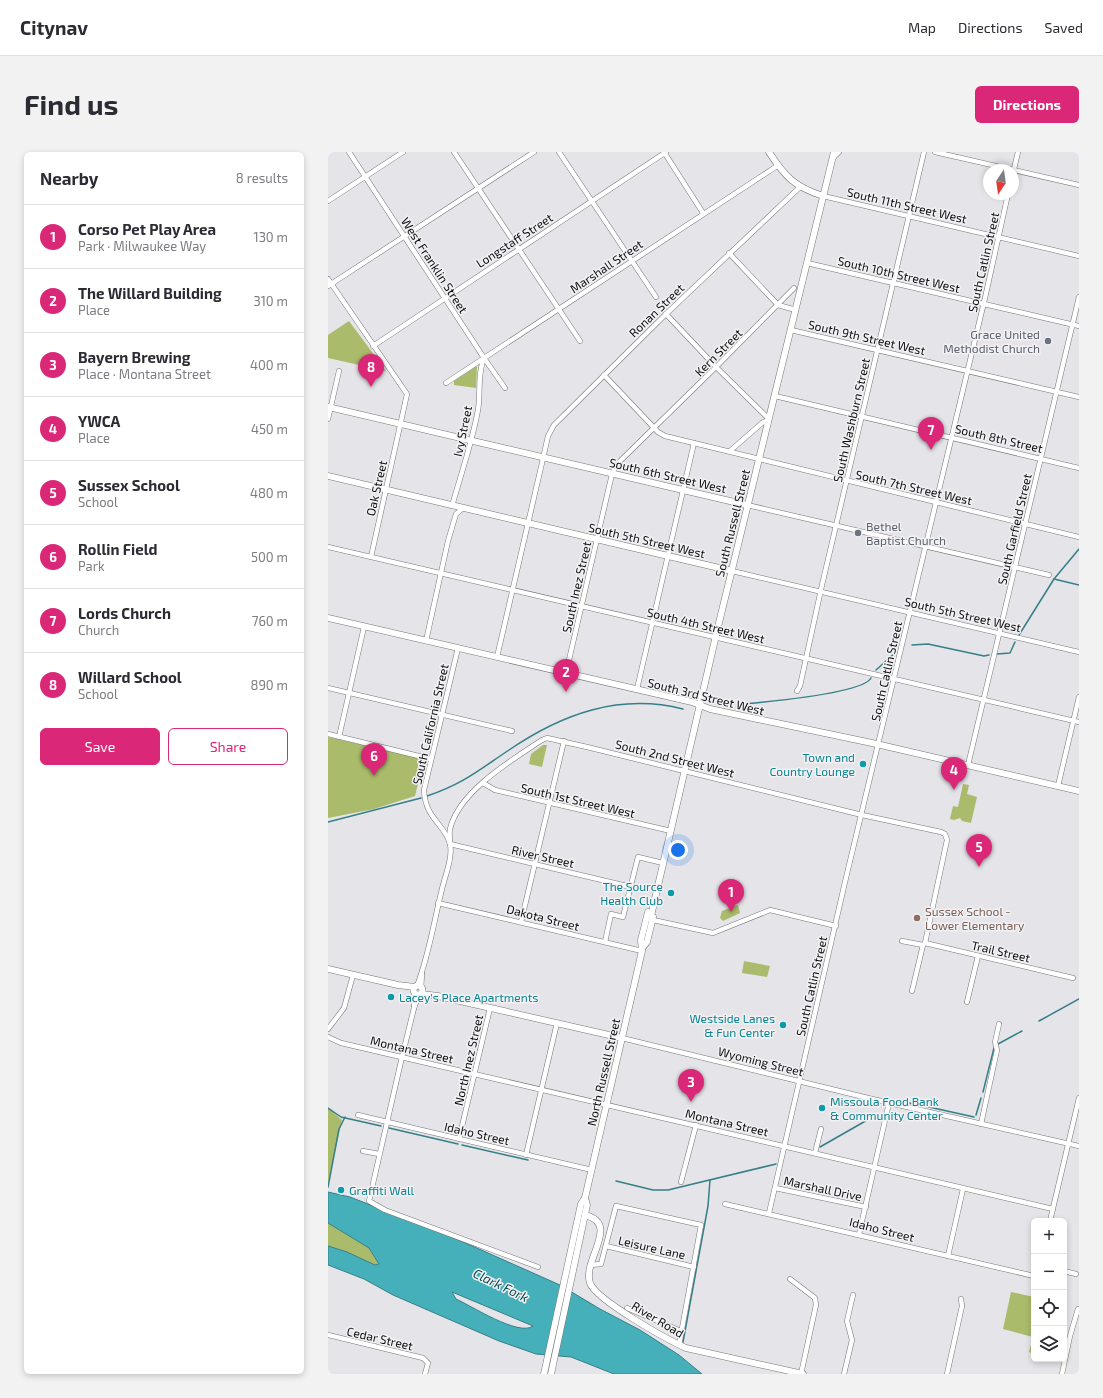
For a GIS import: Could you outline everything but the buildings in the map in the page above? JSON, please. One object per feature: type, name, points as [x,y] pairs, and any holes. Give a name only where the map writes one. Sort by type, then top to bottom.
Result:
[{"type":"main road","points":[[769,152],[778,166],[800,187],[824,196]]},
{"type":"main road","name":"South Russell Street","points":[[643,949],[641,940],[649,909],[654,900],[685,772],[703,706],[716,637],[834,152]]},
{"type":"main road","name":"South 6th Street West","points":[[329,408],[748,505]]},
{"type":"main road","name":"South 5th Street West","points":[[328,476],[386,489],[462,509],[732,571]]},
{"type":"main road","name":"South 3rd Street West","points":[[328,618],[637,689],[710,709],[879,745],[1079,791]]},
{"type":"main road","name":"South Russell Street","points":[[643,949],[647,942],[652,920],[655,905],[654,900]]},
{"type":"main road","name":"North Russell Street","points":[[544,1374],[581,1204],[585,1198],[592,1170],[643,949]]},
{"type":"main road","name":"Wyoming Street","points":[[328,969],[622,1038]]},
{"type":"main road","name":"North Russell Street","points":[[551,1374],[587,1205],[585,1198]]},
{"type":"main road","name":"River Road","points":[[585,1215],[595,1218],[601,1228],[589,1273],[590,1286],[602,1298],[679,1345],[802,1374]]},
{"type":"street","name":"West Franklin Street","points":[[349,152],[505,388]]},
{"type":"street","points":[[328,201],[403,152]]},
{"type":"street","points":[[454,152],[580,341]]},
{"type":"street","points":[[330,285],[478,190],[534,152]]},
{"type":"street","points":[[559,152],[656,297]]},
{"type":"street","points":[[665,152],[703,213]]},
{"type":"street","name":"Longstaff Street","points":[[373,346],[665,152]]},
{"type":"street","points":[[832,159],[840,152]]},
{"type":"street","name":"South Washburn Street","points":[[797,691],[800,686],[820,592],[924,152]]},
{"type":"street","points":[[935,152],[984,164]]},
{"type":"street","points":[[1015,164],[1018,152]]},
{"type":"street","name":"Marshall Street","points":[[446,383],[703,213],[778,166]]},
{"type":"street","points":[[1019,172],[1079,185]]},
{"type":"street","name":"Ronan Street","points":[[543,458],[548,436],[554,425],[729,253],[800,187]]},
{"type":"street","name":"South 11th Street West","points":[[824,196],[1079,256]]},
{"type":"street","name":"South Catlin Street","points":[[769,1213],[801,1082],[909,612],[984,305],[1007,200]]},
{"type":"street","points":[[729,253],[778,305],[796,310]]},
{"type":"street","name":"South 10th Street West","points":[[807,263],[1079,326]]},
{"type":"street","points":[[328,279],[330,285],[373,346]]},
{"type":"street","name":"Kern Street","points":[[654,428],[716,368],[794,288]]},
{"type":"street","name":"South Garfield Street","points":[[968,765],[998,633],[1042,459],[1056,392],[1079,298]]},
{"type":"street","points":[[666,314],[716,368],[769,419],[762,423],[730,451]]},
{"type":"street","name":"South 9th Street West","points":[[791,330],[1079,397]]},
{"type":"street","name":"Oak Street","points":[[371,557],[408,394],[373,346]]},
{"type":"street","name":"Ivy Street","points":[[452,506],[471,441],[478,409],[480,367],[484,358]]},
{"type":"street","points":[[328,419],[329,408],[339,372]]},
{"type":"street","name":"South 7th Street West","points":[[604,375],[654,428],[665,436],[730,451],[847,482],[1079,537]]},
{"type":"street","name":"South 8th Street","points":[[775,396],[1079,468]]},
{"type":"street","name":"South Inez Street","points":[[566,673],[612,474],[619,461],[654,428]]},
{"type":"street","points":[[637,689],[694,443]]},
{"type":"street","points":[[497,657],[543,458]]},
{"type":"street","name":"South 6th Street West","points":[[748,505],[1049,575]]},
{"type":"street","points":[[426,641],[456,514],[462,509]]},
{"type":"street","name":"South 4th Street West","points":[[328,547],[1079,722]]},
{"type":"street","name":"South 5th Street West","points":[[732,571],[1079,652]]},
{"type":"street","points":[[339,737],[364,627]]},
{"type":"street","name":"South California Street","points":[[450,844],[429,812],[424,799],[424,790],[430,759],[458,648]]},
{"type":"street","points":[[328,688],[512,731]]},
{"type":"street","points":[[1058,786],[1079,697]]},
{"type":"street","points":[[328,734],[430,759]]},
{"type":"street","name":"South 2nd Street West","points":[[450,844],[451,828],[457,813],[466,800],[483,783],[501,768],[542,740],[547,738],[564,741],[685,772],[945,834],[946,840],[924,944]]},
{"type":"street","points":[[521,922],[548,803],[564,741]]},
{"type":"street","name":"South 1st Street West","points":[[483,783],[495,790],[671,831]]},
{"type":"street","points":[[450,844],[449,857],[436,916],[368,1201],[385,1210],[538,1267]]},
{"type":"street","name":"River Street","points":[[450,844],[631,886]]},
{"type":"street","points":[[605,942],[611,914],[623,916],[638,857],[663,863]]},
{"type":"street","name":"Dakota Street","points":[[438,903],[605,942],[643,949]]},
{"type":"street","points":[[652,920],[713,933],[770,910],[836,926]]},
{"type":"street","name":"Trail Street","points":[[902,941],[924,944],[1072,978]]},
{"type":"street","points":[[912,991],[924,944]]},
{"type":"street","points":[[967,1002],[978,956]]},
{"type":"street","points":[[328,1029],[344,1008],[353,975]]},
{"type":"street","name":"North Inez Street","points":[[459,1140],[490,1008]]},
{"type":"street","points":[[526,1155],[557,1023]]},
{"type":"street","points":[[981,1124],[997,1050],[995,1042],[999,1024]]},
{"type":"street","name":"Montana Street","points":[[328,1037],[341,1043],[786,1146],[963,1189],[1053,1208]]},
{"type":"street","name":"Wyoming Street","points":[[622,1038],[889,1103],[1079,1146]]},
{"type":"street","points":[[1051,1218],[1079,1098]]},
{"type":"street","points":[[859,1234],[889,1103]]},
{"type":"street","name":"Idaho Street","points":[[358,1115],[459,1140],[592,1170]]},
{"type":"street","points":[[681,1182],[696,1125]]},
{"type":"street","points":[[815,1153],[821,1129]]},
{"type":"street","points":[[363,1151],[379,1154]]},
{"type":"street","name":"Marshall Drive","points":[[775,1188],[866,1207]]},
{"type":"street","points":[[948,1256],[963,1189]]},
{"type":"street","name":"Idaho Street","points":[[725,1204],[769,1213],[1031,1275]]},
{"type":"street","points":[[590,1265],[602,1264],[616,1206],[701,1225],[679,1345]]},
{"type":"street","name":"Leisure Lane","points":[[606,1246],[694,1267]]},
{"type":"street","points":[[1067,1272],[1076,1274]]},
{"type":"street","points":[[790,1279],[816,1298],[816,1305],[802,1374]]},
{"type":"street","points":[[844,1374],[852,1340],[847,1321],[854,1295]]},
{"type":"street","points":[[947,1374],[962,1306],[961,1299]]},
{"type":"street","points":[[627,1308],[681,1331]]},
{"type":"street","points":[[1062,1374],[1070,1336],[1078,1309]]},
{"type":"street","name":"Cedar Street","points":[[328,1335],[427,1360],[425,1374]]},
{"type":"green space","points":[[349,321],[386,371],[328,358],[328,335]]},
{"type":"green space","points":[[477,366],[476,388],[454,385],[454,381]]},
{"type":"green space","points":[[328,737],[424,759],[415,796],[374,809],[328,818]]},
{"type":"green space","points":[[543,745],[547,745],[542,767],[529,764],[531,754]]},
{"type":"green space","points":[[963,784],[969,785],[967,794],[977,797],[971,823],[962,821],[960,818],[954,820],[950,819],[953,806],[958,807]]},
{"type":"green space","points":[[738,905],[740,913],[723,921],[720,918],[722,911]]},
{"type":"green space","points":[[744,961],[770,966],[767,977],[742,973]]},
{"type":"green space","points":[[328,1108],[342,1120],[328,1183]]},
{"type":"green space","points":[[328,1223],[369,1248],[379,1264],[375,1265],[347,1252],[328,1246]]},
{"type":"green space","points":[[1011,1292],[1031,1296],[1031,1336],[1003,1329]]},
{"type":"water","name":"Clark Fork","points":[[328,1192],[350,1197],[452,1237],[560,1285],[600,1309],[640,1330],[679,1355],[702,1374],[614,1374],[571,1357],[536,1354],[499,1341],[393,1295],[364,1279],[328,1265],[328,1246],[347,1252],[375,1265],[379,1264],[369,1248],[328,1223]],"holes":[[[452,1292],[533,1326],[526,1328],[517,1327],[494,1319],[456,1299]]]},
{"type":"waterway","points":[[1019,635],[1054,579],[1079,549]]},
{"type":"waterway","points":[[1054,579],[1079,585]]},
{"type":"waterway","points":[[997,654],[1010,653],[1015,642]]},
{"type":"waterway","points":[[912,645],[928,644],[984,656],[989,655]]},
{"type":"waterway","points":[[876,670],[895,653]]},
{"type":"waterway","points":[[742,704],[832,693],[864,684],[871,678]]},
{"type":"waterway","points":[[427,796],[451,787],[529,737],[570,717],[614,705],[659,705],[683,709]]},
{"type":"waterway","points":[[328,822],[421,798]]},
{"type":"waterway","points":[[1039,1021],[1079,999]]},
{"type":"waterway","points":[[998,1044],[1022,1031]]},
{"type":"waterway","points":[[983,1092],[994,1048]]},
{"type":"waterway","points":[[976,1115],[981,1098]]},
{"type":"waterway","points":[[906,1102],[913,1104]]},
{"type":"waterway","points":[[920,1105],[974,1117]]},
{"type":"waterway","points":[[328,1108],[341,1117],[381,1126]]},
{"type":"waterway","points":[[820,1147],[876,1115]]},
{"type":"waterway","points":[[328,1187],[339,1129],[345,1117]]},
{"type":"waterway","points":[[389,1128],[458,1144]]},
{"type":"waterway","points":[[462,1145],[528,1160]]},
{"type":"waterway","points":[[616,1181],[653,1190],[668,1190],[776,1164]]},
{"type":"waterway","points":[[683,1342],[708,1206],[710,1180]]},
{"type":"place","name":"Grace United Methodist Church","points":[[1048,341]]},
{"type":"place","name":"Willard School","points":[[371,387]]},
{"type":"place","name":"Lords Church","points":[[931,450]]},
{"type":"place","name":"Bethel Baptist Church","points":[[858,533]]},
{"type":"place","name":"The Willard Building","points":[[566,692]]},
{"type":"place","name":"Town and Country Lounge","points":[[863,764]]},
{"type":"place","name":"Rollin Field","points":[[374,776]]},
{"type":"place","name":"YWCA","points":[[954,790]]},
{"type":"place","name":"Sussex School","points":[[979,867]]},
{"type":"place","name":"The Source Health Club","points":[[671,893]]},
{"type":"place","name":"Corso Pet Play Area","points":[[731,912]]},
{"type":"place","name":"Sussex School - Lower Elementary","points":[[917,918]]},
{"type":"place","name":"Lacey's Place Apartments","points":[[391,997]]},
{"type":"place","name":"Westside Lanes & Fun Center","points":[[783,1025]]},
{"type":"place","name":"Bayern Brewing","points":[[691,1102]]},
{"type":"place","name":"Missoula Food Bank & Community Center","points":[[822,1108]]},
{"type":"place","name":"Graffiti Wall","points":[[341,1190]]}]
